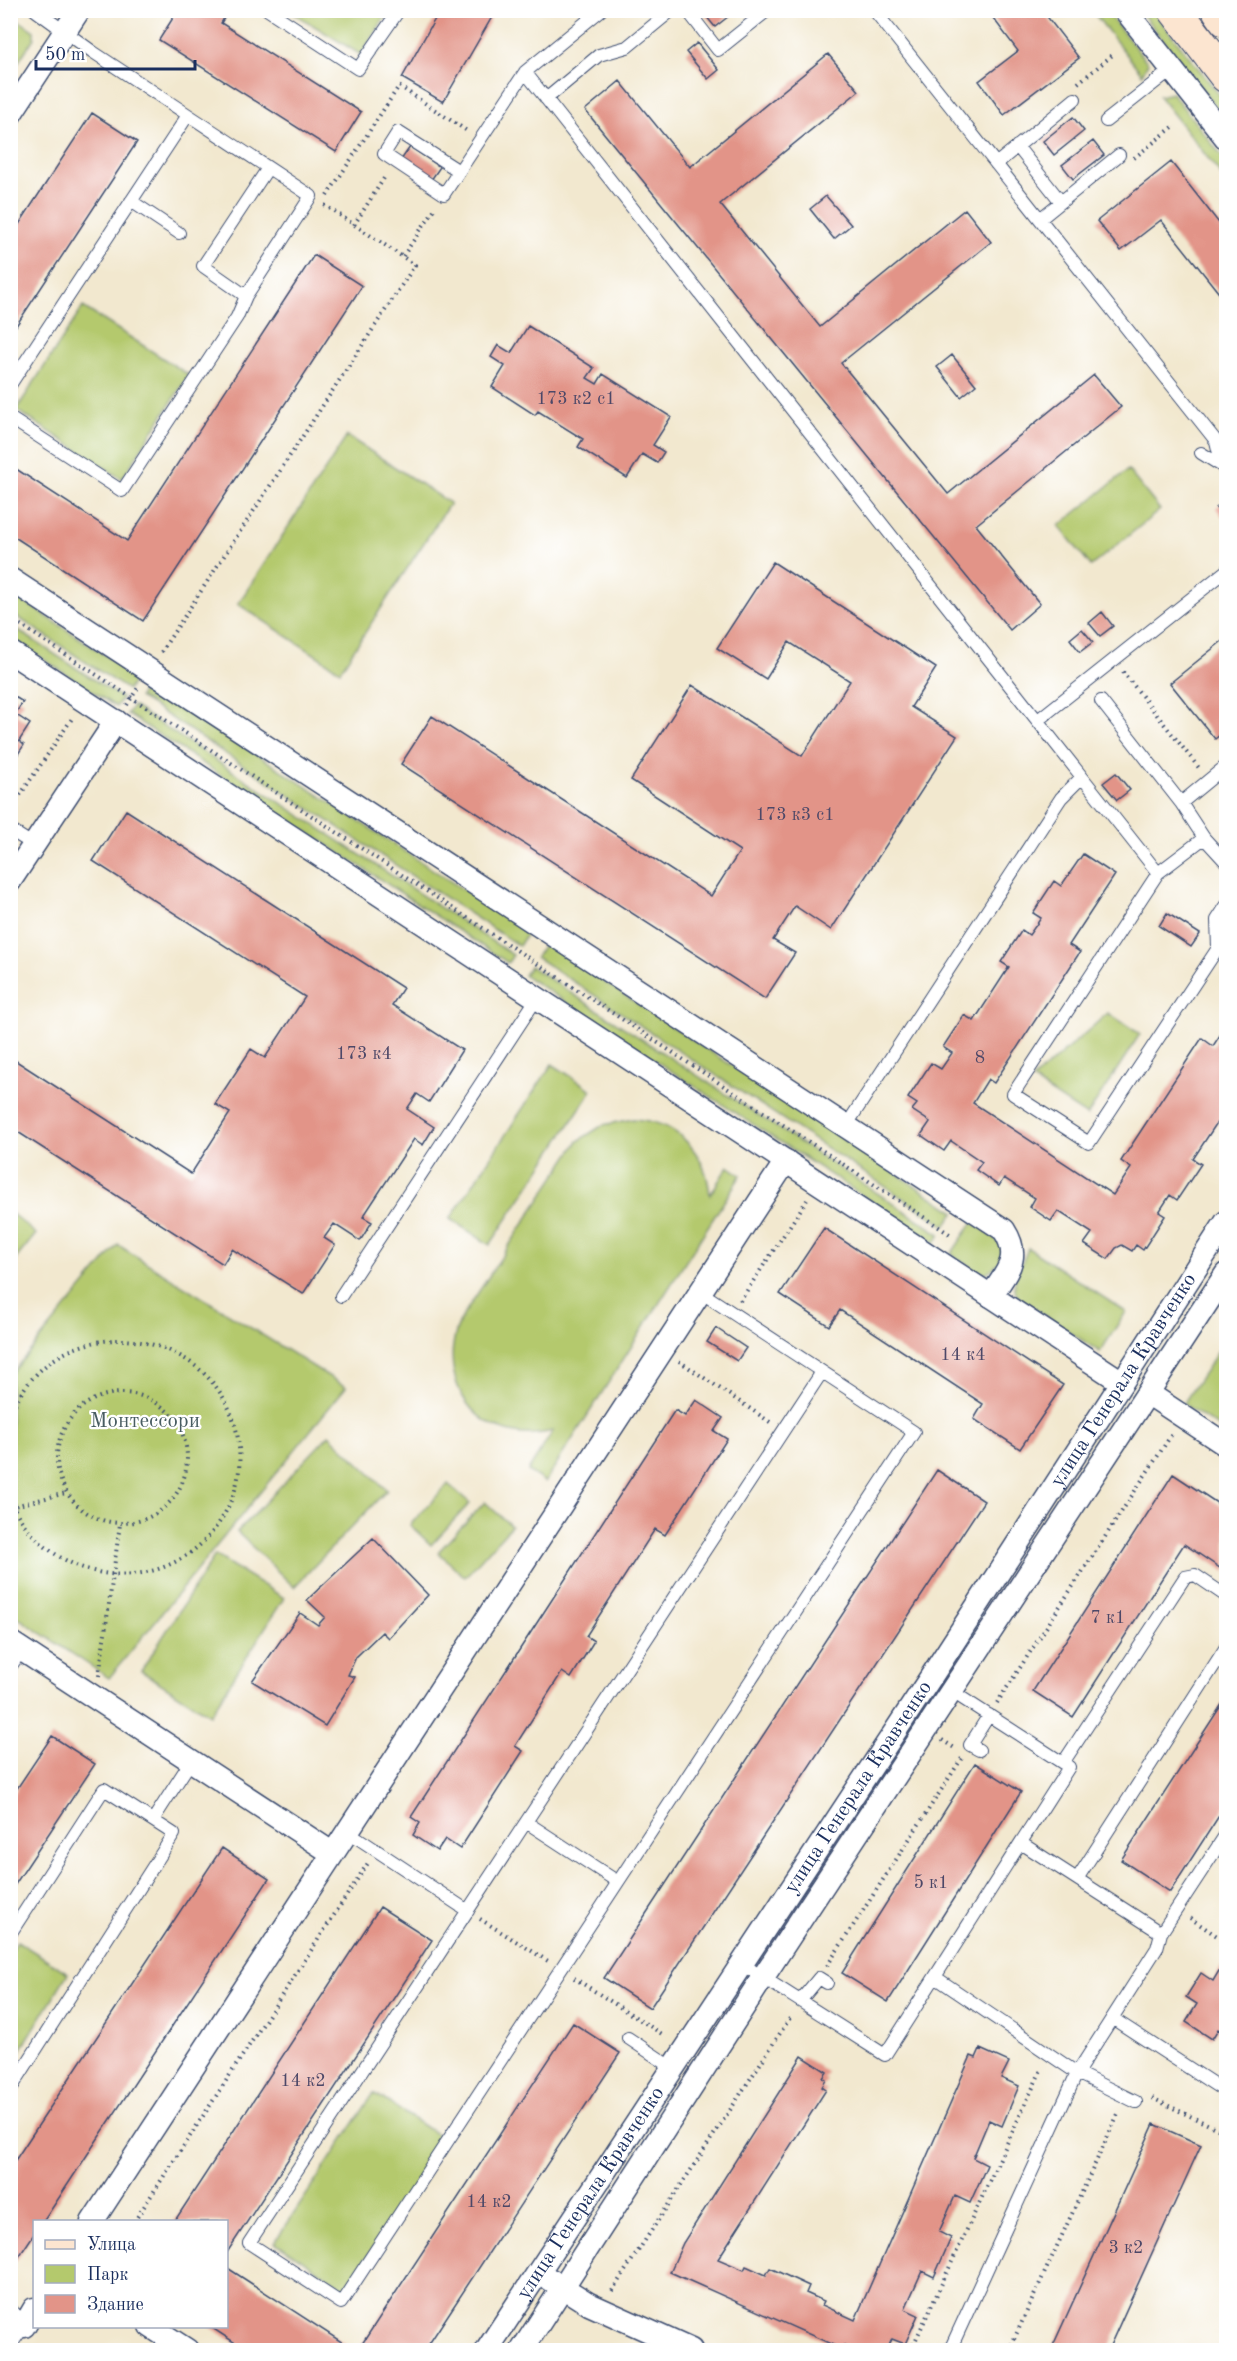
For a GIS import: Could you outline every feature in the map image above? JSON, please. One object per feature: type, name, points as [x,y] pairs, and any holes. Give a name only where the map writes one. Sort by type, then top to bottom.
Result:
[{"type":"main road","points":[[1174,10],[1227,76]]},
{"type":"main road","points":[[1219,10],[1227,20]]},
{"type":"street","points":[[10,115],[79,10]]},
{"type":"street","points":[[1125,10],[1227,138]]},
{"type":"street","points":[[10,579],[155,661],[1004,1230],[1012,1244],[1012,1260],[991,1296]]},
{"type":"street","points":[[10,652],[1122,1382]]},
{"type":"street","points":[[10,881],[116,721]]},
{"type":"street","points":[[93,2220],[786,1161]]},
{"type":"street","name":"улица Генерала Кравченко","points":[[487,2350],[931,1677],[1227,1222]]},
{"type":"street","name":"улица Генерала Кравченко","points":[[522,2350],[951,1690],[1227,1274]]},
{"type":"street","points":[[1149,1394],[1227,1445]]},
{"type":"street","points":[[14,1653],[191,1761],[332,1853]]},
{"type":"street","points":[[538,2271],[589,2304],[691,2350]]},
{"type":"street","points":[[153,2328],[187,2350]]},
{"type":"lane","points":[[10,418],[122,491],[237,317],[246,296],[311,196],[93,52],[35,10]]},
{"type":"lane","points":[[268,10],[358,69],[399,10]]},
{"type":"lane","points":[[459,171],[398,132],[384,154],[444,194],[525,72],[601,10]]},
{"type":"lane","points":[[546,99],[599,55],[627,47],[672,10]]},
{"type":"lane","points":[[687,10],[718,50],[768,10]]},
{"type":"lane","points":[[874,10],[1216,441],[1224,469]]},
{"type":"lane","points":[[1106,121],[1172,69]]},
{"type":"lane","points":[[525,72],[1158,873]]},
{"type":"lane","points":[[996,164],[1075,99]]},
{"type":"lane","points":[[10,386],[188,115]]},
{"type":"lane","points":[[1017,146],[1061,202]]},
{"type":"lane","points":[[1040,219],[1119,155]]},
{"type":"lane","points":[[246,296],[203,266],[268,168]]},
{"type":"lane","points":[[131,201],[179,233]]},
{"type":"lane","points":[[1201,453],[1224,469]]},
{"type":"lane","points":[[1038,720],[1227,571]]},
{"type":"lane","points":[[1101,701],[1181,803],[1204,838],[1222,847],[1227,862]]},
{"type":"lane","points":[[1181,803],[1227,766]]},
{"type":"lane","points":[[846,1126],[1061,798],[1082,777]]},
{"type":"lane","points":[[10,830],[34,845]]},
{"type":"lane","points":[[1204,838],[1158,873],[1013,1094],[1089,1143],[1218,948],[1217,920],[1227,906]]},
{"type":"lane","points":[[341,1296],[537,998]]},
{"type":"lane","points":[[699,1291],[914,1432],[341,2303],[249,2243],[822,1372]]},
{"type":"lane","points":[[1063,1763],[1185,1577],[1195,1575],[1227,1596]]},
{"type":"lane","points":[[1077,1879],[1227,1647]]},
{"type":"lane","points":[[742,1964],[885,2055],[1069,1767],[931,1677]]},
{"type":"lane","points":[[974,1748],[989,1715]]},
{"type":"lane","points":[[153,1821],[191,1761]]},
{"type":"lane","points":[[10,1934],[104,1789],[174,1834],[10,2090]]},
{"type":"lane","points":[[526,1822],[618,1882]]},
{"type":"lane","points":[[347,1831],[468,1911]]},
{"type":"lane","points":[[950,2350],[1077,2073],[1157,1948],[1161,1933],[1176,1909],[1227,1834]]},
{"type":"lane","points":[[1021,1843],[1161,1933]]},
{"type":"lane","points":[[935,1977],[1077,2073],[1131,2100]]},
{"type":"lane","points":[[800,2001],[819,1978],[827,1983]]},
{"type":"lane","points":[[1112,2018],[1227,2092]]},
{"type":"lane","points":[[628,2038],[673,2068]]},
{"type":"lane","points":[[10,2346],[23,2317]]},
{"type":"path","points":[[354,225],[395,161]]},
{"type":"path","points":[[403,256],[444,194]]},
{"type":"path","points":[[116,721],[416,264],[311,196]]},
{"type":"path","points":[[10,618],[951,1235]]},
{"type":"path","points":[[1114,660],[1209,781]]},
{"type":"path","points":[[10,810],[69,723]]},
{"type":"path","points":[[520,963],[531,947]]},
{"type":"path","points":[[733,1313],[809,1197]]},
{"type":"path","points":[[947,1242],[957,1226]]},
{"type":"path","points":[[10,1415],[27,1386],[49,1364],[76,1348],[107,1340],[139,1340],[168,1349],[194,1364],[215,1386],[230,1412],[238,1441],[239,1471],[232,1500],[217,1527],[197,1549],[171,1565],[142,1574],[112,1575],[81,1569],[53,1554],[30,1533],[12,1507],[10,1498]]},
{"type":"path","points":[[662,1349],[783,1431]]},
{"type":"path","points":[[112,1393],[134,1394],[154,1401],[171,1415],[183,1433],[188,1454],[185,1476],[176,1495],[161,1511],[142,1521],[120,1524],[99,1520],[80,1510],[66,1493],[57,1473],[56,1452],[62,1431],[74,1413],[91,1400],[112,1393]]},
{"type":"path","points":[[989,1715],[1172,1434]]},
{"type":"path","points":[[12,1507],[66,1493]]},
{"type":"path","points":[[98,1683],[120,1524]]},
{"type":"path","points":[[817,1964],[825,1970],[974,1748]]},
{"type":"path","points":[[135,2220],[376,1851]]},
{"type":"path","points":[[1176,1909],[1227,1942]]},
{"type":"path","points":[[612,2291],[800,2001]]},
{"type":"path","points":[[911,2350],[1048,2054]]},
{"type":"path","points":[[1009,2350],[1131,2100],[1130,2088],[1227,2133]]},
{"type":"green space","points":[[290,11],[389,11],[361,55]]},
{"type":"green space","points":[[1092,11],[1106,11],[1148,63],[1142,74]]},
{"type":"green space","points":[[1140,11],[1153,11],[1226,103],[1226,120]]},
{"type":"green space","points":[[11,15],[34,31],[34,38],[11,73]]},
{"type":"green space","points":[[1172,93],[1226,161],[1226,181],[1159,96]]},
{"type":"green space","points":[[83,307],[189,375],[122,479],[16,410]]},
{"type":"green space","points":[[347,436],[450,503],[340,671],[238,604]]},
{"type":"green space","points":[[1128,470],[1160,510],[1091,566],[1059,526]]},
{"type":"green space","points":[[11,593],[137,676],[128,690],[11,613]]},
{"type":"green space","points":[[10,625],[122,698],[116,707],[11,638]]},
{"type":"green space","points":[[148,683],[528,932],[519,946],[139,697]]},
{"type":"green space","points":[[133,706],[513,955],[508,963],[127,714]]},
{"type":"green space","points":[[545,943],[955,1212],[945,1226],[536,957]]},
{"type":"green space","points":[[530,966],[940,1234],[935,1243],[524,975]]},
{"type":"green space","points":[[1108,1013],[1140,1034],[1087,1116],[1032,1080]]},
{"type":"green space","points":[[552,1064],[592,1090],[490,1245],[450,1219]]},
{"type":"green space","points":[[633,1119],[663,1126],[686,1142],[702,1165],[710,1195],[728,1166],[741,1175],[545,1482],[528,1471],[553,1431],[532,1434],[511,1432],[493,1425],[478,1415],[466,1401],[453,1368],[452,1350],[456,1331],[464,1314],[578,1141],[603,1125]]},
{"type":"green space","points":[[11,1213],[36,1234],[11,1265]]},
{"type":"green space","points":[[973,1222],[996,1239],[1003,1252],[1002,1258],[986,1273],[976,1271],[951,1254]]},
{"type":"green space","name":"Монтессори","points":[[118,1245],[346,1387],[109,1678],[11,1613],[11,1374]]},
{"type":"green space","points":[[1028,1248],[1126,1312],[1100,1352],[1018,1298],[1015,1292],[1015,1279]]},
{"type":"green space","points":[[1219,1350],[1226,1355],[1226,1432],[1183,1404]]},
{"type":"green space","points":[[329,1435],[387,1490],[294,1587],[237,1532]]},
{"type":"green space","points":[[448,1484],[470,1503],[431,1545],[410,1525]]},
{"type":"green space","points":[[485,1502],[511,1526],[465,1577],[438,1552]]},
{"type":"green space","points":[[215,1555],[284,1598],[210,1715],[141,1671]]},
{"type":"green space","points":[[17,1941],[68,1973],[11,2066],[11,1952]]},
{"type":"green space","points":[[374,2093],[445,2140],[346,2289],[275,2242]]},
{"type":"building","points":[[178,10],[229,10],[221,23],[361,112],[336,152],[159,40]]},
{"type":"building","points":[[440,10],[496,10],[443,102],[402,78]]},
{"type":"building","points":[[701,10],[724,10],[729,16],[715,27]]},
{"type":"building","points":[[987,10],[1042,10],[1079,58],[1004,115],[979,81],[1018,51]]},
{"type":"building","points":[[697,43],[719,70],[708,79],[686,52]]},
{"type":"building","points":[[828,54],[859,91],[720,204],[820,327],[965,209],[991,242],[841,363],[948,494],[1094,375],[1121,407],[976,525],[1040,604],[1010,630],[585,110],[620,81],[690,167]]},
{"type":"building","points":[[92,113],[137,142],[10,335],[10,238]]},
{"type":"building","points":[[1073,117],[1084,131],[1054,155],[1043,141]]},
{"type":"building","points":[[1093,141],[1104,155],[1073,179],[1062,165]]},
{"type":"building","points":[[410,147],[440,167],[431,180],[401,160]]},
{"type":"building","points":[[1171,162],[1226,232],[1226,302],[1161,220],[1121,251],[1097,221]]},
{"type":"building","points":[[826,196],[851,225],[834,239],[810,209]]},
{"type":"building","points":[[314,255],[362,286],[143,621],[10,534],[10,465],[127,541]]},
{"type":"building","points":[[528,326],[594,368],[587,378],[597,384],[603,374],[671,417],[653,445],[664,452],[657,463],[642,454],[627,478],[578,447],[583,439],[538,411],[535,415],[492,387],[505,366],[491,357],[498,345],[511,353]]},
{"type":"building","points":[[952,355],[976,385],[961,397],[937,367]]},
{"type":"building","points":[[1226,499],[1226,521],[1216,508]]},
{"type":"building","points":[[773,562],[936,668],[911,707],[957,736],[831,930],[795,906],[773,940],[795,953],[765,999],[401,764],[432,716],[711,896],[740,851],[631,780],[692,685],[802,756],[850,681],[789,642],[766,679],[717,648]]},
{"type":"building","points":[[1102,612],[1113,626],[1100,636],[1089,623]]},
{"type":"building","points":[[1082,629],[1093,642],[1080,652],[1070,639]]},
{"type":"building","points":[[1226,638],[1226,730],[1215,739],[1170,683]]},
{"type":"building","points":[[10,694],[23,702],[15,714],[30,724],[19,741],[24,745],[12,763]]},
{"type":"building","points":[[1116,773],[1130,790],[1117,800],[1103,783]]},
{"type":"building","points":[[126,810],[403,988],[392,1005],[462,1050],[429,1102],[417,1094],[407,1109],[434,1127],[423,1145],[414,1139],[363,1217],[372,1222],[360,1241],[334,1224],[324,1238],[335,1245],[303,1294],[232,1249],[223,1264],[10,1127],[10,1057],[191,1174],[230,1113],[215,1104],[251,1049],[265,1058],[305,997],[93,861]]},
{"type":"building","points":[[1083,854],[1115,875],[1069,945],[1080,952],[994,1083],[988,1079],[973,1103],[1113,1195],[1131,1168],[1121,1161],[1202,1038],[1213,1046],[1226,1026],[1226,1109],[1193,1159],[1201,1164],[1177,1200],[1170,1195],[1159,1212],[1165,1216],[1143,1250],[1136,1245],[1132,1251],[1122,1245],[1116,1248],[1108,1259],[1084,1244],[1092,1233],[1058,1211],[1051,1221],[1030,1207],[1035,1198],[1004,1178],[999,1186],[976,1170],[982,1162],[951,1141],[944,1151],[921,1135],[930,1122],[912,1110],[917,1104],[908,1098],[931,1063],[941,1069],[952,1053],[943,1047],[964,1015],[974,1021],[1009,967],[1001,962],[1022,930],[1029,935],[1041,918],[1033,913],[1054,881],[1061,886]]},
{"type":"building","points":[[1167,913],[1200,934],[1191,947],[1159,926]]},
{"type":"building","points":[[824,1228],[1063,1385],[1020,1449],[974,1419],[983,1404],[840,1310],[829,1326],[780,1294]]},
{"type":"building","points":[[716,1328],[746,1348],[737,1361],[707,1342]]},
{"type":"building","points":[[696,1400],[723,1418],[714,1431],[727,1439],[665,1535],[655,1529],[586,1636],[594,1641],[571,1678],[562,1672],[515,1746],[523,1751],[460,1849],[445,1839],[437,1851],[413,1835],[420,1823],[411,1817],[675,1410],[685,1416]]},
{"type":"building","points":[[937,1470],[984,1501],[650,2008],[604,1978]]},
{"type":"building","points":[[1173,1474],[1226,1509],[1226,1572],[1184,1544],[1073,1717],[1033,1691]]},
{"type":"building","points":[[373,1538],[428,1595],[388,1638],[382,1632],[356,1657],[348,1675],[355,1677],[325,1726],[252,1681],[300,1613],[318,1625],[325,1617],[307,1600]]},
{"type":"building","points":[[1226,1698],[1226,1805],[1170,1892],[1121,1860]]},
{"type":"building","points":[[52,1736],[95,1764],[10,1892],[10,1799]]},
{"type":"building","points":[[975,1763],[1021,1792],[888,2002],[842,1973]]},
{"type":"building","points":[[222,1848],[269,1879],[44,2220],[33,2220],[33,2236],[10,2270],[10,2168]]},
{"type":"building","points":[[380,1907],[432,1940],[228,2251],[228,2220],[175,2220]]},
{"type":"building","points":[[1223,1964],[1226,1966],[1226,2035],[1218,2029],[1212,2039],[1186,2022],[1197,2004],[1186,1997],[1201,1973],[1213,1981]]},
{"type":"building","points":[[573,2023],[620,2053],[425,2350],[358,2350]]},
{"type":"building","points":[[980,2049],[1009,2062],[1001,2078],[1019,2086],[1002,2126],[989,2120],[973,2158],[987,2165],[970,2203],[955,2196],[939,2232],[951,2238],[934,2277],[922,2271],[905,2309],[918,2315],[905,2344],[892,2339],[887,2350],[855,2350],[844,2345],[842,2349],[670,2272],[683,2243],[802,2056],[827,2072],[823,2078],[826,2080],[822,2087],[826,2090],[718,2259],[744,2270],[746,2266],[766,2275],[770,2268],[809,2286],[806,2293],[824,2301],[822,2305],[855,2320],[971,2056],[976,2058]]},
{"type":"building","points":[[1154,2124],[1201,2145],[1108,2350],[1051,2350]]},
{"type":"building","points":[[228,2268],[354,2350],[246,2350],[212,2328],[228,2328]]}]
